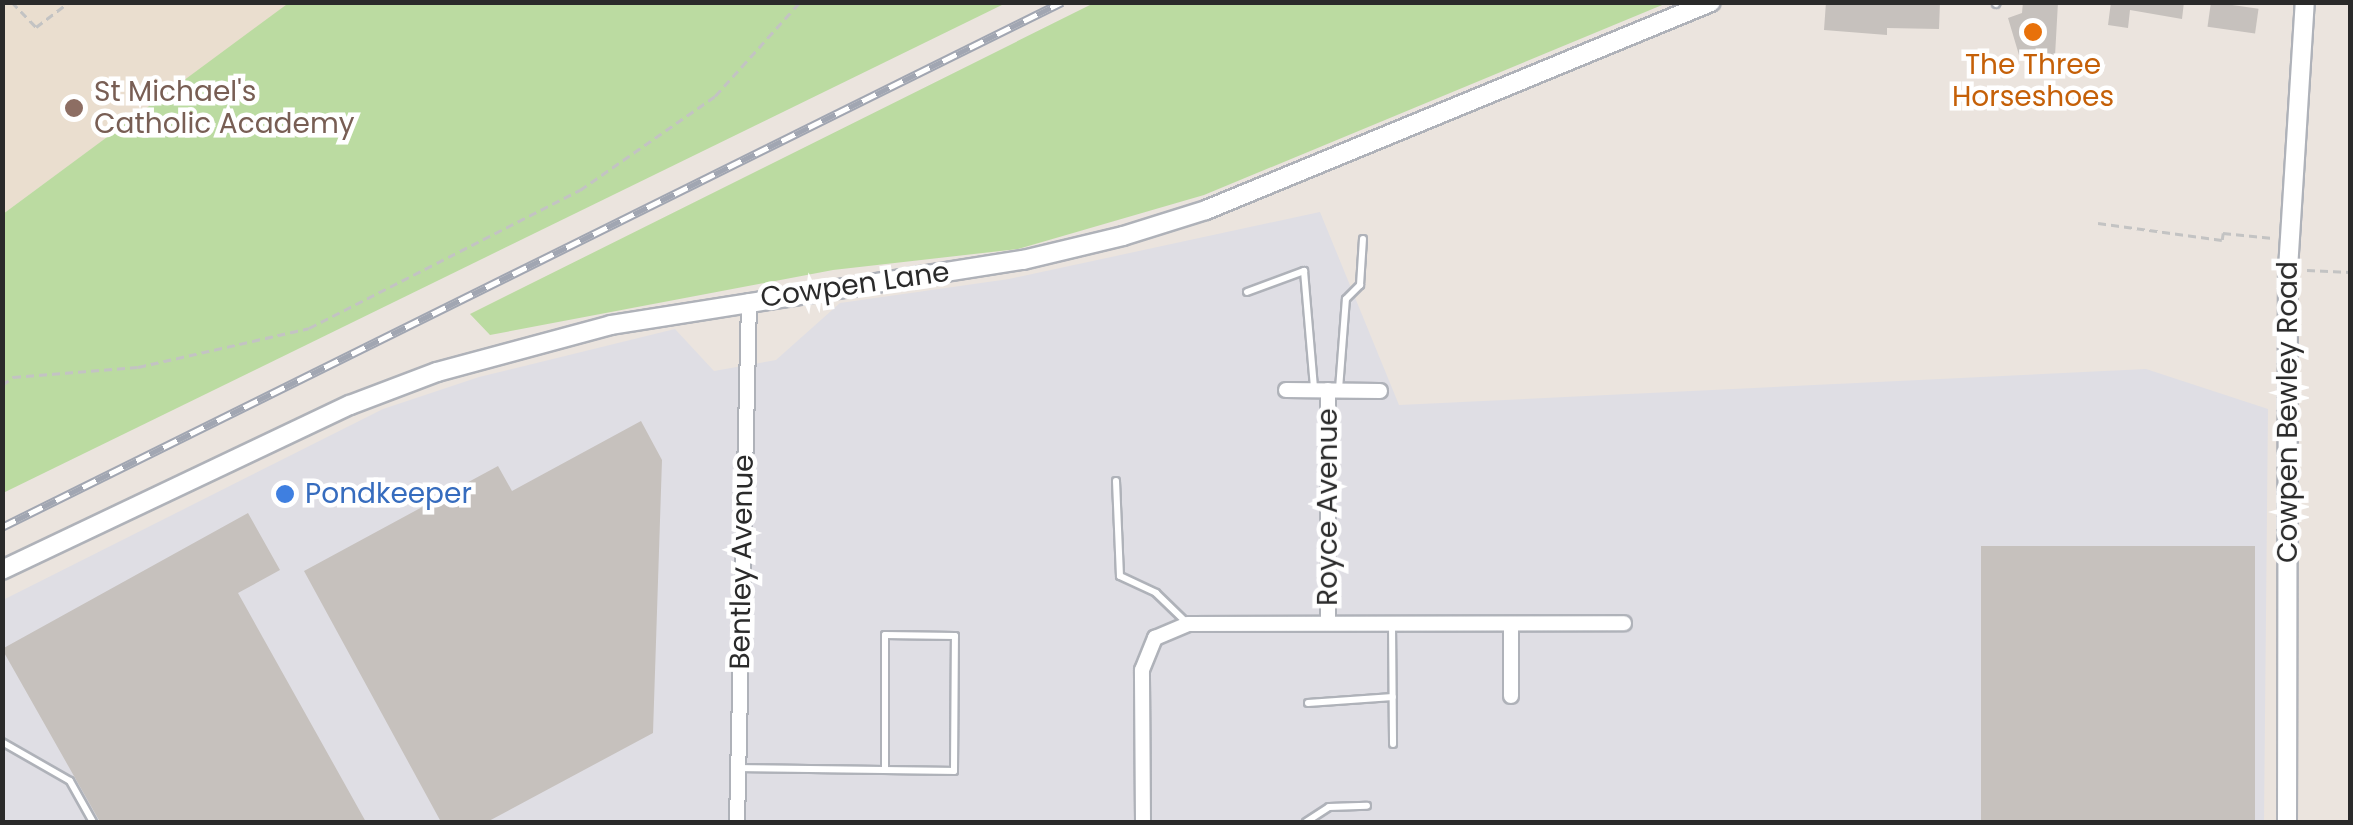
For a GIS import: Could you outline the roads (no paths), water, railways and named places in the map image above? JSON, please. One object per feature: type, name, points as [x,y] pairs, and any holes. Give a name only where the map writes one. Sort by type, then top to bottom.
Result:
[{"type":"street","name":"Cowpen Lane","points":[[2,570],[350,405],[436,372],[611,324],[1023,260],[1124,236],[1222,203],[1711,2]]},
{"type":"street","name":"Cowpen Bewley Road","points":[[2287,822],[2288,270],[2305,2]]},
{"type":"street","name":"Bentley Avenue","points":[[736,822],[749,301]]},
{"type":"street","name":"Royce Avenue","points":[[1286,390],[1380,391]]},
{"type":"street","name":"Royce Avenue","points":[[1327,390],[1328,624]]},
{"type":"street","name":"Royce Avenue","points":[[1188,624],[1624,623]]},
{"type":"street","points":[[1144,822],[1142,670],[1155,638],[1188,624]]},
{"type":"street","points":[[1511,624],[1511,696]]},
{"type":"lane","points":[[1327,390],[1346,299],[1360,285],[1362,240]]},
{"type":"lane","points":[[1247,292],[1304,271],[1327,390]]},
{"type":"lane","points":[[1116,481],[1120,576],[1156,593],[1188,624]]},
{"type":"lane","points":[[1392,624],[1393,744]]},
{"type":"lane","points":[[738,768],[954,770],[955,636],[886,635],[885,769]]},
{"type":"lane","points":[[1308,704],[1393,696]]},
{"type":"lane","points":[[2,742],[70,781],[93,822]]},
{"type":"lane","points":[[1306,822],[1329,807],[1367,806]]},
{"type":"railway","points":[[2,527],[1062,2]]},
{"type":"place","name":"The Three Horseshoes","points":[[2033,32]]},
{"type":"place","name":"St Michael's Catholic Academy","points":[[74,108]]},
{"type":"place","name":"Pondkeeper","points":[[285,494]]}]
